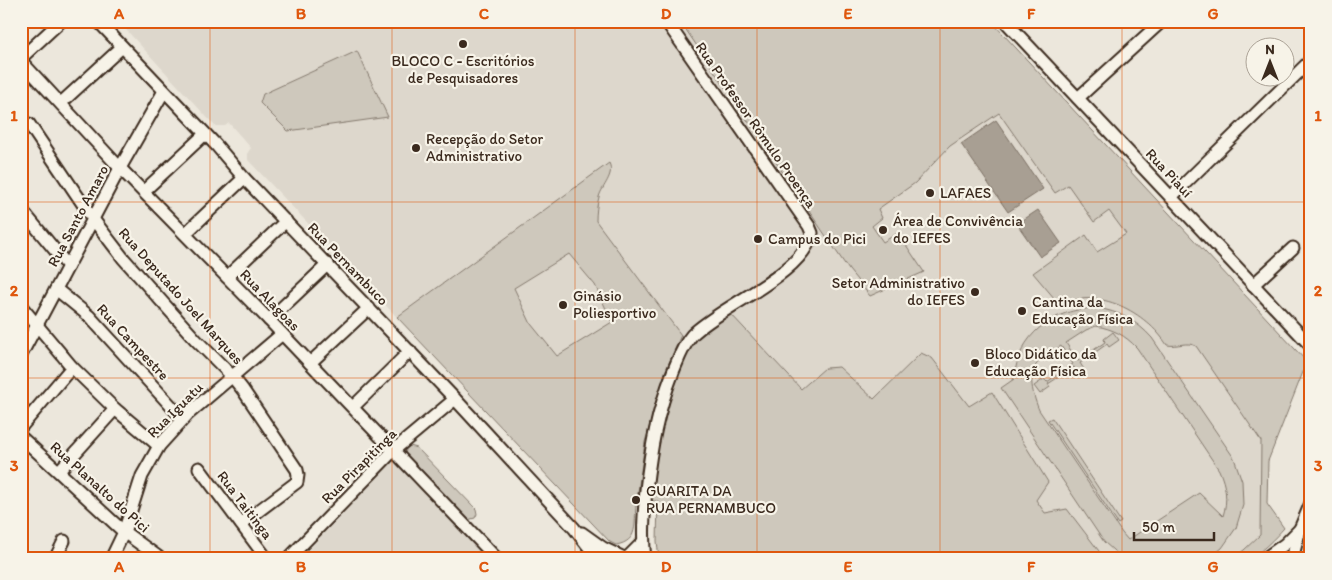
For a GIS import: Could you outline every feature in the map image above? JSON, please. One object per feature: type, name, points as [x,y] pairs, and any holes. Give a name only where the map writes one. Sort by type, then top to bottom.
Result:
[{"type":"street","points":[[21,60],[60,21]]},
{"type":"street","name":"Rua Pernambuco","points":[[98,21],[244,178],[455,399],[574,528],[598,559]]},
{"type":"street","name":"Rua Professor Rômulo Proença","points":[[645,559],[643,542],[650,452],[664,395],[682,350],[690,337],[707,322],[785,270],[807,247],[812,233],[666,21]]},
{"type":"street","name":"Rua Piauí","points":[[1005,21],[1311,346]]},
{"type":"street","points":[[1078,98],[1162,21]]},
{"type":"street","points":[[60,103],[122,47]]},
{"type":"street","name":"Rua Alagoas","points":[[21,60],[120,168],[186,233],[497,559]]},
{"type":"street","points":[[1171,197],[1311,60]]},
{"type":"street","name":"Rua Santo Amaro","points":[[22,352],[120,168],[164,91]]},
{"type":"street","name":"Rua Deputado Joel Marques","points":[[21,124],[28,124],[93,219],[123,258],[196,340],[244,390],[297,470],[296,482],[241,524]]},
{"type":"street","points":[[144,191],[204,134]]},
{"type":"street","points":[[186,233],[244,178]]},
{"type":"street","points":[[21,209],[68,266]]},
{"type":"street","points":[[227,277],[286,221]]},
{"type":"street","points":[[1253,285],[1293,248]]},
{"type":"street","points":[[269,320],[328,264]]},
{"type":"street","name":"Rua Campestre","points":[[56,289],[89,316],[183,419]]},
{"type":"street","points":[[21,306],[72,367],[115,409],[159,446]]},
{"type":"street","points":[[310,363],[369,308]]},
{"type":"street","name":"Rua Iguatu","points":[[111,559],[124,532],[142,476],[159,446],[183,419],[282,334]]},
{"type":"street","points":[[353,407],[410,351]]},
{"type":"street","points":[[21,427],[72,367]]},
{"type":"street","name":"Rua Pirapitinga","points":[[288,559],[394,450],[455,399]]},
{"type":"street","points":[[59,471],[115,409]]},
{"type":"street","name":"Rua Planalto do Pici","points":[[21,437],[124,532],[161,559]]},
{"type":"street","name":"Rua Taitinga","points":[[199,468],[267,559]]},
{"type":"street","points":[[1292,559],[1300,530],[1311,503]]},
{"type":"street","name":"Rua Pernambuco","points":[[574,528],[603,548],[626,559]]},
{"type":"street","points":[[1264,559],[1300,530]]},
{"type":"street","points":[[55,559],[64,540]]},
{"type":"street","points":[[626,559],[643,542]]},
{"type":"shaded area","name":"Campus do Pici","points":[[118,21],[991,21],[1307,362],[1268,461],[1267,504],[1284,528],[1268,545],[1247,559],[659,559],[657,541],[658,501],[639,501],[636,505],[633,536],[622,544],[616,545],[610,542],[248,160],[248,152],[251,148],[229,123],[225,126],[215,126]]},
{"type":"shaded area","points":[[680,21],[991,21],[1307,362],[1268,461],[1267,504],[1284,528],[1252,557],[1232,559],[1260,535],[1261,441],[1196,346],[1189,344],[1167,345],[1147,322],[1120,306],[1105,301],[1075,300],[1060,305],[1033,273],[1086,235],[1097,252],[1126,234],[1109,211],[1094,222],[1068,185],[1055,193],[999,113],[950,146],[915,183],[878,209],[882,218],[872,226],[883,242],[898,233],[924,272],[870,296],[849,270]]},
{"type":"shaded area","points":[[357,51],[388,117],[288,131],[260,103],[263,94]]},
{"type":"shaded area","points":[[996,120],[1043,189],[1008,212],[961,144]]},
{"type":"shaded area","points":[[609,163],[610,172],[599,197],[596,221],[681,335],[665,372],[645,442],[637,499],[633,498],[633,503],[636,505],[635,525],[629,540],[616,545],[610,542],[397,317]],"holes":[[[569,254],[595,285],[612,322],[557,356],[531,324],[514,288]]]},
{"type":"shaded area","points":[[1038,210],[1061,243],[1040,257],[1017,224]]},
{"type":"shaded area","points":[[1096,308],[1120,314],[1146,332],[1234,458],[1242,481],[1243,505],[1236,528],[1222,548],[1208,559],[1123,559],[1104,542],[1001,388],[1014,379],[1022,349],[1040,327],[1065,313]],"holes":[[[1096,326],[1102,327],[1123,336],[1137,348],[1219,470],[1225,493],[1223,516],[1199,493],[1128,540],[1039,410],[1032,383],[1033,372],[1037,363],[1061,346],[1073,364],[1047,382],[1044,379],[1034,386],[1040,394],[1050,387],[1048,384],[1074,367],[1080,375],[1085,371],[1080,363],[1107,344],[1109,347],[1119,340],[1113,332],[1104,339],[1105,342],[1078,361],[1066,343],[1086,330]]]},
{"type":"shaded area","points":[[730,313],[801,389],[825,368],[839,367],[874,399],[921,353],[932,358],[969,406],[992,392],[1048,482],[1036,500],[1045,513],[1067,509],[1105,559],[659,559],[657,541],[658,501],[651,501],[654,464],[660,430],[678,370],[692,342]]},
{"type":"shaded area","points":[[1052,418],[1121,522],[1118,524],[1048,420]]},
{"type":"shaded area","points":[[410,446],[417,448],[476,509],[477,514],[475,518],[467,520],[405,456],[406,449]]},
{"type":"shaded area","points":[[394,460],[459,527],[489,559],[300,559]]},
{"type":"place","name":"BLOCO C - Escritórios de Pesquisadores","points":[[463,44]]},
{"type":"place","name":"Recepção do Setor Administrativo","points":[[416,148]]},
{"type":"place","name":"LAFAES","points":[[930,193]]},
{"type":"place","name":"Área de Convivência do IEFES","points":[[883,230]]},
{"type":"place","name":"Campus do Pici","points":[[758,239]]},
{"type":"place","name":"Setor Administrativo do IEFES","points":[[975,292]]},
{"type":"place","name":"Ginásio Poliesportivo","points":[[563,305]]},
{"type":"place","name":"Cantina da Educação Física","points":[[1022,311]]},
{"type":"place","name":"Bloco Didático da Educação Física","points":[[975,363]]},
{"type":"place","name":"GUARITA DA RUA PERNAMBUCO","points":[[636,500]]}]
